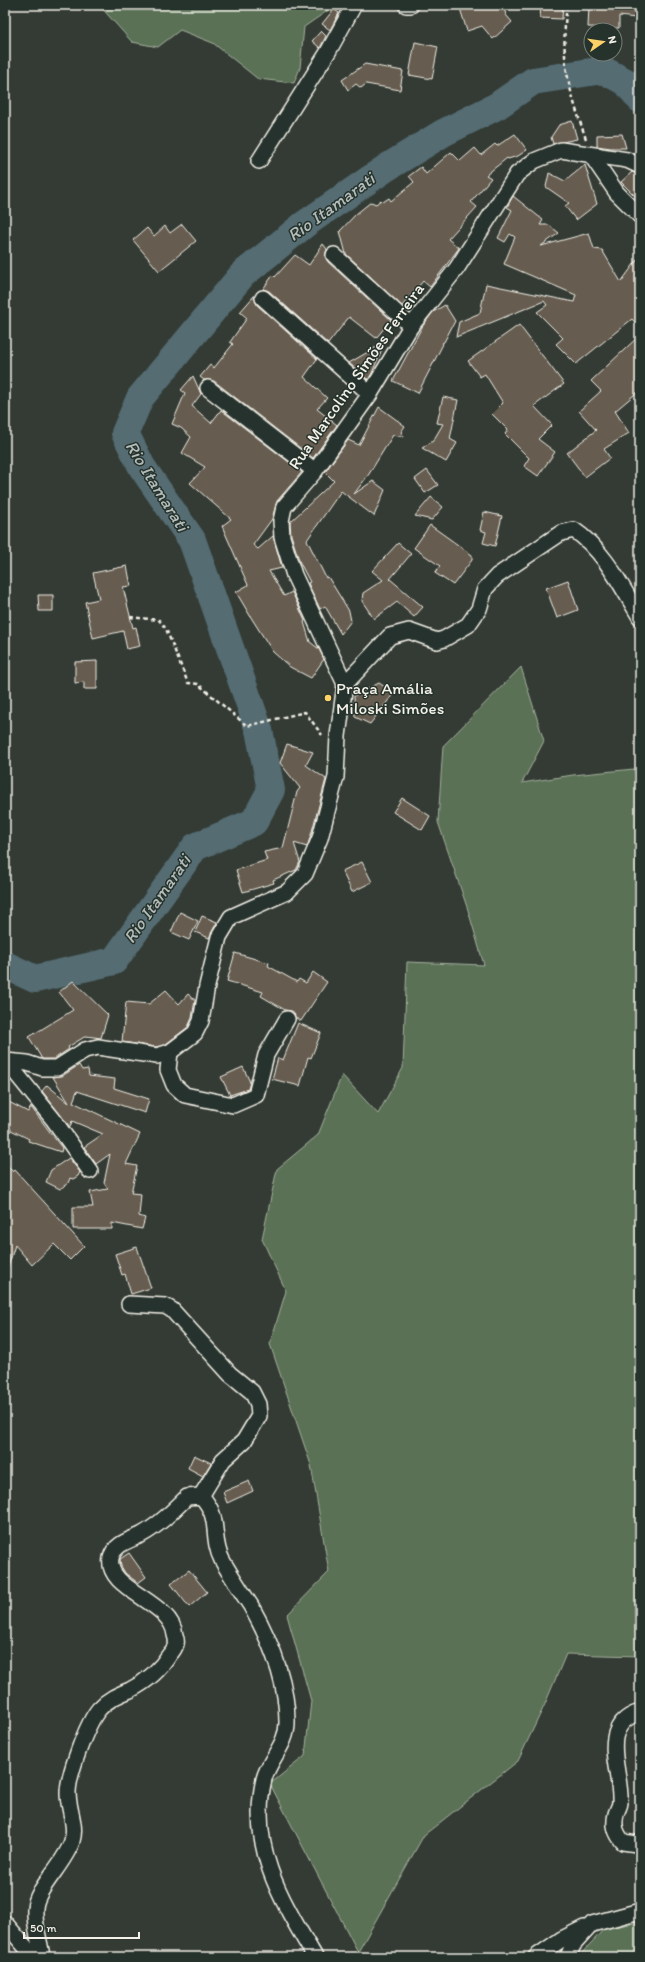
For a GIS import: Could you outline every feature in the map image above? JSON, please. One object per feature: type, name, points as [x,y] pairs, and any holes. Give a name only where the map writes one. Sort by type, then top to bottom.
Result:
[{"type":"street","points":[[259,161],[320,65],[354,5]]},
{"type":"street","points":[[406,5],[411,5]]},
{"type":"street","name":"Rua Marcolino Simões Ferreira","points":[[344,684],[294,575],[282,537],[281,521],[284,507],[315,471],[370,394],[410,326],[457,268],[517,174],[534,161],[560,150],[627,160],[640,166]]},
{"type":"street","points":[[591,155],[617,193],[640,216]]},
{"type":"street","points":[[334,255],[410,326]]},
{"type":"street","points":[[263,298],[370,394]]},
{"type":"street","points":[[208,388],[315,471]]},
{"type":"street","points":[[6,1061],[27,1063],[42,1068],[57,1068],[85,1050],[98,1047],[157,1056],[170,1052],[195,1033],[201,1021],[207,986],[220,936],[231,917],[287,892],[305,874],[322,830],[336,777],[344,684],[390,636],[409,631],[437,641],[444,639],[468,625],[479,609],[485,589],[497,576],[561,533],[574,530],[586,538],[605,560],[640,617]]},
{"type":"street","points":[[170,1052],[168,1070],[174,1085],[186,1095],[233,1105],[256,1095],[266,1055],[287,1019]]},
{"type":"street","points":[[6,1061],[53,1120],[90,1171]]},
{"type":"street","points":[[129,1304],[165,1306],[172,1310],[230,1374],[252,1392],[258,1404],[258,1416],[244,1440],[223,1460],[201,1496]]},
{"type":"street","points":[[42,1957],[36,1931],[34,1908],[40,1892],[50,1880],[65,1856],[72,1840],[73,1822],[68,1794],[70,1778],[88,1728],[99,1709],[114,1696],[146,1680],[164,1664],[176,1644],[175,1630],[169,1618],[150,1602],[134,1593],[121,1582],[112,1568],[111,1557],[119,1545],[160,1523],[188,1497],[201,1496],[209,1504],[214,1516],[218,1552],[251,1607],[271,1647],[284,1690],[287,1722],[282,1747],[266,1773],[260,1798],[261,1829],[269,1869],[291,1916],[315,1957]]},
{"type":"street","points":[[640,1712],[631,1715],[619,1727],[613,1748],[620,1803],[615,1815],[615,1832],[623,1842],[637,1844],[640,1842]]},
{"type":"street","points":[[536,1957],[562,1939],[592,1924],[640,1911]]},
{"type":"street","points":[[5,1923],[34,1957]]},
{"type":"street","points":[[568,1957],[573,1945],[592,1924]]},
{"type":"path","points":[[567,5],[564,34],[564,62],[570,94],[591,155]]},
{"type":"path","points":[[130,617],[159,620],[166,629],[188,683],[198,684],[247,726],[305,712],[337,754]]},
{"type":"green space","points":[[99,5],[345,5],[344,8],[333,7],[304,27],[300,68],[294,83],[258,79],[213,43],[180,30],[158,47],[132,42]]},
{"type":"green space","points":[[521,667],[544,741],[522,783],[573,775],[634,769],[640,789],[640,1656],[566,1654],[545,1704],[518,1761],[424,1835],[358,1952],[270,1784],[305,1756],[311,1701],[287,1615],[329,1572],[311,1465],[270,1344],[286,1291],[262,1239],[277,1169],[318,1135],[342,1075],[378,1114],[403,1068],[407,962],[484,965],[468,910],[438,822],[443,746]]},
{"type":"green space","points":[[640,1922],[640,1957],[578,1957],[604,1929]]},
{"type":"building","points":[[459,5],[503,5],[506,15],[512,22],[493,39],[482,26],[467,31]]},
{"type":"building","points":[[541,5],[563,5],[562,19],[540,18]]},
{"type":"building","points":[[589,5],[638,5],[636,18],[619,16],[619,22],[588,22]]},
{"type":"building","points":[[334,9],[339,13],[330,30],[322,24]]},
{"type":"building","points":[[321,31],[326,36],[320,48],[312,41]]},
{"type":"building","points":[[415,42],[438,47],[432,79],[409,75]]},
{"type":"building","points":[[365,64],[403,71],[400,90],[366,84],[361,88],[356,84],[348,90],[342,80]]},
{"type":"building","points":[[572,121],[577,139],[553,144],[551,137],[559,125]]},
{"type":"building","points":[[515,134],[527,150],[518,156],[507,158],[486,175],[491,178],[471,202],[477,207],[448,239],[459,248],[430,287],[423,281],[402,306],[346,254],[340,231],[356,214],[371,202],[376,204],[381,200],[383,202],[389,198],[391,201],[414,182],[409,176],[421,167],[426,174],[451,152],[460,161],[475,148],[481,155],[495,144],[497,146]]},
{"type":"building","points":[[622,134],[626,148],[597,146],[597,135]]},
{"type":"building","points":[[585,165],[597,204],[576,220],[565,206],[569,203],[546,187],[549,173],[565,181]]},
{"type":"building","points":[[632,172],[640,175],[640,201],[621,182]]},
{"type":"building","points":[[513,196],[543,220],[540,225],[549,225],[559,233],[541,246],[589,233],[594,249],[602,250],[621,282],[640,256],[640,328],[632,319],[576,364],[556,344],[563,338],[537,312],[547,305],[544,301],[456,337],[459,322],[480,313],[486,284],[574,302],[576,295],[504,264],[515,237],[510,234],[505,242],[498,238],[512,210],[507,207]]},
{"type":"building","points":[[182,224],[196,241],[159,271],[133,240],[147,228],[154,236],[165,226],[170,233]]},
{"type":"building","points":[[323,244],[327,249],[325,257],[328,262],[391,320],[376,338],[349,317],[328,344],[269,291],[263,289],[273,275],[275,277],[295,255],[309,265]]},
{"type":"building","points":[[254,296],[257,305],[317,359],[304,377],[327,398],[317,409],[337,425],[313,458],[214,381],[204,380],[200,377],[210,365],[214,368],[233,344],[230,342],[247,318],[240,312]]},
{"type":"building","points":[[445,305],[455,321],[444,342],[442,343],[443,344],[418,393],[393,381],[422,327],[433,312]]},
{"type":"building","points":[[519,325],[564,384],[534,406],[552,425],[538,439],[555,452],[538,476],[524,466],[529,458],[505,434],[508,430],[492,414],[503,403],[485,374],[480,377],[468,361]]},
{"type":"building","points":[[640,335],[640,390],[615,411],[629,433],[604,449],[610,458],[585,477],[567,453],[596,430],[579,411],[601,391],[591,381]]},
{"type":"building","points":[[385,342],[368,380],[349,363]]},
{"type":"building","points":[[193,376],[201,394],[192,406],[211,423],[221,410],[302,472],[277,501],[272,519],[253,545],[258,549],[273,536],[282,568],[269,571],[284,596],[292,592],[305,621],[304,622],[310,642],[319,649],[324,659],[311,678],[290,667],[273,652],[252,619],[236,592],[248,585],[222,526],[231,519],[190,483],[205,467],[182,453],[191,437],[181,428],[172,424],[185,393],[181,390]]},
{"type":"building","points":[[443,397],[458,400],[450,439],[457,443],[446,462],[422,448],[433,441],[443,424],[437,423]]},
{"type":"building","points":[[379,407],[405,426],[401,432],[404,437],[393,435],[369,474],[354,494],[373,481],[385,490],[374,516],[341,491],[307,540],[326,578],[328,577],[349,611],[351,621],[341,634],[325,606],[320,609],[308,583],[310,582],[300,563],[291,535],[290,522],[334,481],[325,472],[348,440],[359,445]]},
{"type":"building","points":[[427,470],[438,485],[425,493],[415,479]]},
{"type":"building","points":[[431,497],[443,507],[432,520],[415,516]]},
{"type":"building","points":[[484,512],[502,516],[495,546],[483,543],[486,532],[480,530]]},
{"type":"building","points":[[430,525],[472,555],[472,560],[453,585],[435,573],[440,566],[414,548]]},
{"type":"building","points":[[398,543],[411,554],[390,579],[423,607],[414,617],[397,602],[374,619],[362,601],[363,593],[383,580],[372,571]]},
{"type":"building","points":[[127,566],[131,586],[123,587],[133,628],[136,627],[140,646],[127,649],[123,631],[93,638],[85,602],[99,599],[93,573]]},
{"type":"building","points":[[568,580],[578,610],[557,618],[546,588]]},
{"type":"building","points":[[38,595],[53,595],[53,611],[39,611]]},
{"type":"building","points":[[97,661],[97,689],[84,689],[84,682],[75,683],[75,662]]},
{"type":"building","points":[[379,683],[394,693],[370,724],[355,717],[354,696]]},
{"type":"building","points":[[287,744],[313,752],[306,765],[326,779],[311,835],[307,847],[294,843],[300,862],[296,870],[273,880],[274,883],[243,892],[236,870],[267,860],[264,852],[283,848],[297,792],[300,788],[280,763]]},
{"type":"building","points":[[402,798],[430,816],[422,830],[393,812]]},
{"type":"building","points":[[362,862],[372,882],[352,892],[342,871]]},
{"type":"building","points":[[180,912],[198,921],[189,940],[171,932]]},
{"type":"building","points":[[202,916],[217,922],[209,938],[195,932]]},
{"type":"building","points":[[235,953],[269,963],[268,966],[297,982],[299,979],[306,983],[313,972],[327,982],[301,1021],[296,1018],[292,1011],[285,1010],[261,996],[263,992],[227,981]]},
{"type":"building","points":[[73,981],[108,1015],[101,1038],[86,1036],[68,1047],[69,1049],[54,1059],[42,1059],[29,1037],[73,1010],[59,992]]},
{"type":"building","points":[[166,990],[179,1004],[188,994],[195,1000],[192,1018],[188,1027],[166,1044],[156,1047],[122,1042],[126,1002],[149,1004]]},
{"type":"building","points":[[298,1023],[321,1033],[311,1058],[308,1057],[300,1086],[272,1079],[278,1058],[283,1060]]},
{"type":"building","points":[[79,1065],[82,1070],[88,1069],[89,1076],[115,1079],[114,1088],[149,1099],[145,1113],[77,1091],[73,1102],[140,1134],[126,1164],[137,1166],[131,1193],[141,1194],[139,1216],[145,1218],[142,1229],[112,1223],[112,1229],[73,1229],[73,1207],[93,1207],[90,1192],[108,1189],[104,1183],[110,1154],[96,1164],[84,1147],[103,1134],[72,1121],[70,1127],[42,1091],[47,1085],[69,1103],[53,1077],[62,1076]]},
{"type":"building","points":[[243,1067],[250,1082],[248,1089],[230,1095],[221,1077]]},
{"type":"building","points":[[5,1100],[28,1112],[31,1107],[62,1148],[61,1152],[28,1141],[29,1139],[5,1127]]},
{"type":"building","points":[[69,1158],[80,1172],[78,1176],[73,1179],[70,1178],[68,1183],[60,1189],[46,1182],[51,1170]]},
{"type":"building","points":[[5,1163],[13,1172],[15,1170],[84,1246],[70,1260],[54,1244],[32,1265],[15,1245],[8,1267],[5,1267]]},
{"type":"building","points":[[137,1247],[151,1288],[131,1294],[125,1274],[122,1275],[115,1254]]},
{"type":"building","points":[[194,1455],[211,1463],[203,1476],[188,1468]]},
{"type":"building","points":[[249,1481],[253,1491],[227,1503],[223,1492]]},
{"type":"building","points":[[129,1553],[146,1577],[138,1583],[125,1573],[121,1566],[120,1559]]},
{"type":"building","points":[[189,1570],[207,1592],[189,1607],[171,1584]]},
{"type":"waterway","name":"Rio Itamarati","points":[[5,965],[35,979],[114,961],[195,847],[254,822],[271,790],[259,730],[192,540],[142,467],[125,433],[140,398],[243,274],[305,224],[386,168],[443,133],[497,106],[533,81],[603,70],[626,82],[640,99]]},
{"type":"place","name":"Praça Amália Miloski Simões","points":[[328,698]]}]
